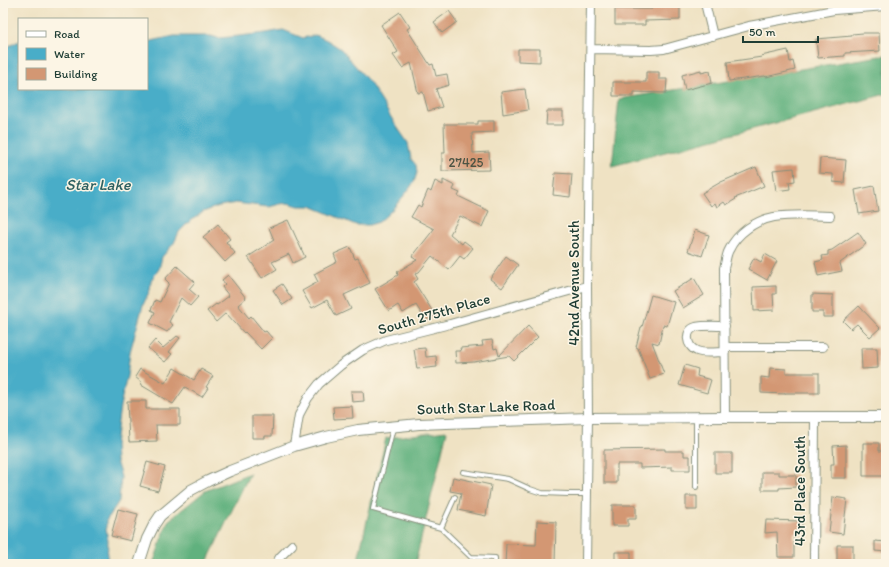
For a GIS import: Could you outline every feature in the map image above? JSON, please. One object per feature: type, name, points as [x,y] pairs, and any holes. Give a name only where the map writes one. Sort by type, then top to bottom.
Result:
[{"type":"street","name":"42nd Avenue South","points":[[586,564],[588,418],[587,286],[591,3]]},
{"type":"street","points":[[705,3],[713,36]]},
{"type":"street","points":[[591,49],[664,49],[750,26],[834,7],[886,6]]},
{"type":"street","points":[[725,417],[724,268],[728,251],[739,234],[756,223],[774,217],[806,215],[830,216]]},
{"type":"street","name":"South 275th Place","points":[[294,446],[299,415],[308,398],[319,384],[341,365],[363,350],[386,340],[587,286]]},
{"type":"street","points":[[725,326],[696,327],[691,330],[689,334],[688,338],[690,346],[701,352],[725,349],[823,347]]},
{"type":"street","name":"South Star Lake Road","points":[[140,564],[147,539],[160,516],[191,490],[230,471],[294,446],[358,430],[419,424],[588,418],[886,417]]},
{"type":"street","name":"43rd Place South","points":[[814,564],[815,418]]},
{"type":"street","points":[[276,564],[280,557],[292,545]]},
{"type":"lane","points":[[696,417],[696,487]]},
{"type":"lane","points":[[393,427],[373,509],[441,528],[471,557],[495,558],[495,564]]},
{"type":"lane","points":[[463,472],[508,479],[542,493],[587,494]]},
{"type":"lane","points":[[441,528],[455,497]]},
{"type":"green space","points":[[886,55],[886,94],[612,166],[619,99]]},
{"type":"green space","points":[[447,431],[415,564],[357,564],[386,438]]},
{"type":"green space","points":[[250,473],[206,564],[153,564],[168,521],[205,491]]},
{"type":"water","name":"Star Lake","points":[[283,30],[303,38],[315,35],[327,40],[341,49],[370,83],[408,143],[411,159],[416,165],[417,173],[414,182],[391,211],[379,222],[369,225],[356,225],[311,206],[298,206],[288,203],[269,207],[236,203],[219,206],[203,212],[188,223],[179,232],[174,243],[162,257],[159,269],[151,280],[150,290],[143,305],[130,352],[127,376],[120,406],[115,445],[116,461],[121,477],[119,501],[106,521],[108,541],[107,564],[3,564],[3,46],[9,46],[18,42],[18,90],[148,90],[148,42],[174,36],[211,36],[218,38]]},
{"type":"building","points":[[680,3],[680,20],[645,21],[645,25],[615,25],[615,9],[652,9],[651,5]]},
{"type":"building","points":[[449,11],[457,22],[442,33],[434,22]]},
{"type":"building","points":[[400,12],[410,27],[407,29],[430,65],[433,64],[436,76],[447,74],[449,85],[436,89],[442,107],[428,111],[423,92],[418,93],[411,63],[402,68],[393,55],[398,52],[381,25]]},
{"type":"building","points":[[879,33],[880,51],[845,53],[845,56],[818,58],[816,39],[852,36],[852,34]]},
{"type":"building","points":[[518,49],[540,49],[540,62],[518,61]]},
{"type":"building","points":[[788,50],[790,62],[793,61],[795,70],[766,77],[729,81],[727,62],[762,57],[761,56]]},
{"type":"building","points":[[701,70],[701,73],[710,71],[712,83],[685,90],[682,75]]},
{"type":"building","points":[[646,72],[659,72],[659,79],[667,79],[666,93],[634,92],[634,96],[613,96],[613,82],[646,82]]},
{"type":"building","points":[[525,89],[528,110],[503,114],[501,92]]},
{"type":"building","points":[[547,111],[563,111],[563,125],[546,125]]},
{"type":"building","points":[[478,121],[494,121],[494,132],[472,133],[473,153],[489,152],[490,170],[442,171],[442,153],[445,153],[444,124],[478,124]]},
{"type":"building","points":[[820,158],[846,160],[844,183],[833,182],[833,174],[819,173]]},
{"type":"building","points":[[756,167],[764,186],[735,198],[736,199],[726,205],[724,202],[717,207],[715,203],[711,206],[702,193],[721,182]]},
{"type":"building","points":[[794,168],[795,181],[789,182],[790,189],[776,191],[773,170]]},
{"type":"building","points":[[555,173],[572,174],[570,197],[553,195]]},
{"type":"building","points":[[443,180],[455,186],[453,190],[460,193],[458,196],[489,211],[482,227],[460,216],[450,234],[462,244],[464,241],[473,248],[464,259],[460,256],[449,270],[432,256],[419,272],[415,274],[418,279],[414,282],[435,315],[426,321],[416,305],[403,313],[398,305],[389,311],[375,289],[398,275],[397,272],[417,260],[412,257],[434,229],[411,217],[418,205],[421,207],[428,190],[431,192],[435,181],[443,185]]},
{"type":"building","points":[[874,186],[878,211],[859,214],[855,190]]},
{"type":"building","points":[[288,220],[305,257],[293,263],[289,254],[272,262],[277,269],[262,278],[248,257],[274,240],[269,228]]},
{"type":"building","points":[[218,224],[230,239],[226,242],[235,253],[225,262],[203,237]]},
{"type":"building","points":[[695,230],[709,235],[702,256],[688,251]]},
{"type":"building","points":[[858,232],[866,244],[840,263],[842,271],[818,276],[815,262],[823,260],[822,256],[828,255],[828,251],[832,250]]},
{"type":"building","points":[[350,247],[355,259],[358,258],[370,283],[344,295],[351,309],[336,316],[327,300],[312,308],[302,291],[318,282],[314,274],[337,262],[334,254]]},
{"type":"building","points":[[765,254],[777,261],[767,280],[748,269],[754,258],[761,262]]},
{"type":"building","points":[[506,256],[518,265],[502,288],[490,279]]},
{"type":"building","points":[[177,266],[195,282],[189,289],[198,297],[190,306],[181,298],[169,322],[173,325],[167,332],[150,323],[155,312],[151,310],[155,300],[160,302],[169,283],[165,279]]},
{"type":"building","points":[[228,275],[246,298],[238,305],[249,318],[251,316],[264,332],[266,331],[272,338],[261,349],[226,313],[216,322],[207,311],[229,296],[222,287],[225,284],[222,280]]},
{"type":"building","points":[[694,278],[704,295],[683,308],[673,291]]},
{"type":"building","points":[[282,284],[292,299],[283,305],[273,290]]},
{"type":"building","points":[[776,286],[776,294],[773,294],[774,310],[754,311],[753,287]]},
{"type":"building","points":[[812,294],[833,295],[833,317],[823,317],[823,312],[812,312]]},
{"type":"building","points":[[651,295],[674,302],[667,326],[663,325],[659,344],[652,342],[664,374],[650,379],[638,348],[636,347]]},
{"type":"building","points":[[859,306],[880,328],[870,337],[857,324],[851,329],[843,321]]},
{"type":"building","points":[[528,326],[538,337],[514,361],[509,356],[474,362],[456,363],[455,351],[461,351],[460,348],[483,346],[482,341],[492,340],[494,349],[497,348],[499,356]]},
{"type":"building","points":[[177,336],[180,338],[169,352],[172,354],[165,362],[148,348],[155,340],[163,348]]},
{"type":"building","points":[[425,348],[426,357],[436,356],[437,367],[417,369],[414,349]]},
{"type":"building","points":[[861,348],[877,348],[878,368],[862,369]]},
{"type":"building","points":[[685,365],[698,369],[697,376],[711,380],[707,393],[679,385]]},
{"type":"building","points":[[174,368],[194,380],[201,369],[213,376],[202,397],[185,387],[173,404],[141,385],[140,381],[135,377],[140,369],[165,383]]},
{"type":"building","points":[[770,368],[786,369],[786,373],[819,373],[819,393],[761,393],[761,377],[769,378]]},
{"type":"building","points":[[351,391],[363,391],[364,401],[352,402]]},
{"type":"building","points":[[127,401],[146,401],[146,409],[180,409],[180,425],[156,425],[157,441],[129,442]]},
{"type":"building","points":[[352,406],[353,418],[334,419],[333,407]]},
{"type":"building","points":[[252,416],[273,416],[272,436],[265,436],[265,438],[252,438]]},
{"type":"building","points":[[863,443],[879,443],[879,451],[886,451],[886,476],[863,476]]},
{"type":"building","points":[[846,445],[846,478],[831,478],[831,464],[834,464],[833,446]]},
{"type":"building","points":[[665,449],[665,451],[684,451],[684,456],[690,456],[690,470],[672,470],[672,467],[640,468],[640,464],[617,464],[617,483],[604,483],[604,450]]},
{"type":"building","points":[[715,453],[732,453],[732,473],[715,473]]},
{"type":"building","points":[[147,462],[165,467],[158,491],[140,486]]},
{"type":"building","points":[[762,472],[779,472],[779,475],[796,475],[796,487],[779,488],[779,490],[762,490]]},
{"type":"building","points":[[453,477],[491,485],[486,516],[458,510],[461,493],[450,491]]},
{"type":"building","points":[[686,496],[697,496],[697,510],[686,510]]},
{"type":"building","points":[[833,497],[847,499],[843,534],[829,532]]},
{"type":"building","points":[[612,505],[636,505],[636,519],[628,519],[628,526],[612,526]]},
{"type":"building","points":[[118,509],[138,514],[131,541],[111,536]]},
{"type":"building","points":[[766,520],[802,521],[802,532],[794,533],[794,557],[778,557],[777,532],[765,533]]},
{"type":"building","points":[[537,521],[556,522],[555,564],[505,564],[506,544],[536,545]]},
{"type":"building","points":[[875,541],[886,542],[886,552],[875,551]]},
{"type":"building","points":[[837,545],[853,545],[853,564],[837,564]]},
{"type":"building","points":[[615,552],[631,552],[631,564],[615,564]]}]
